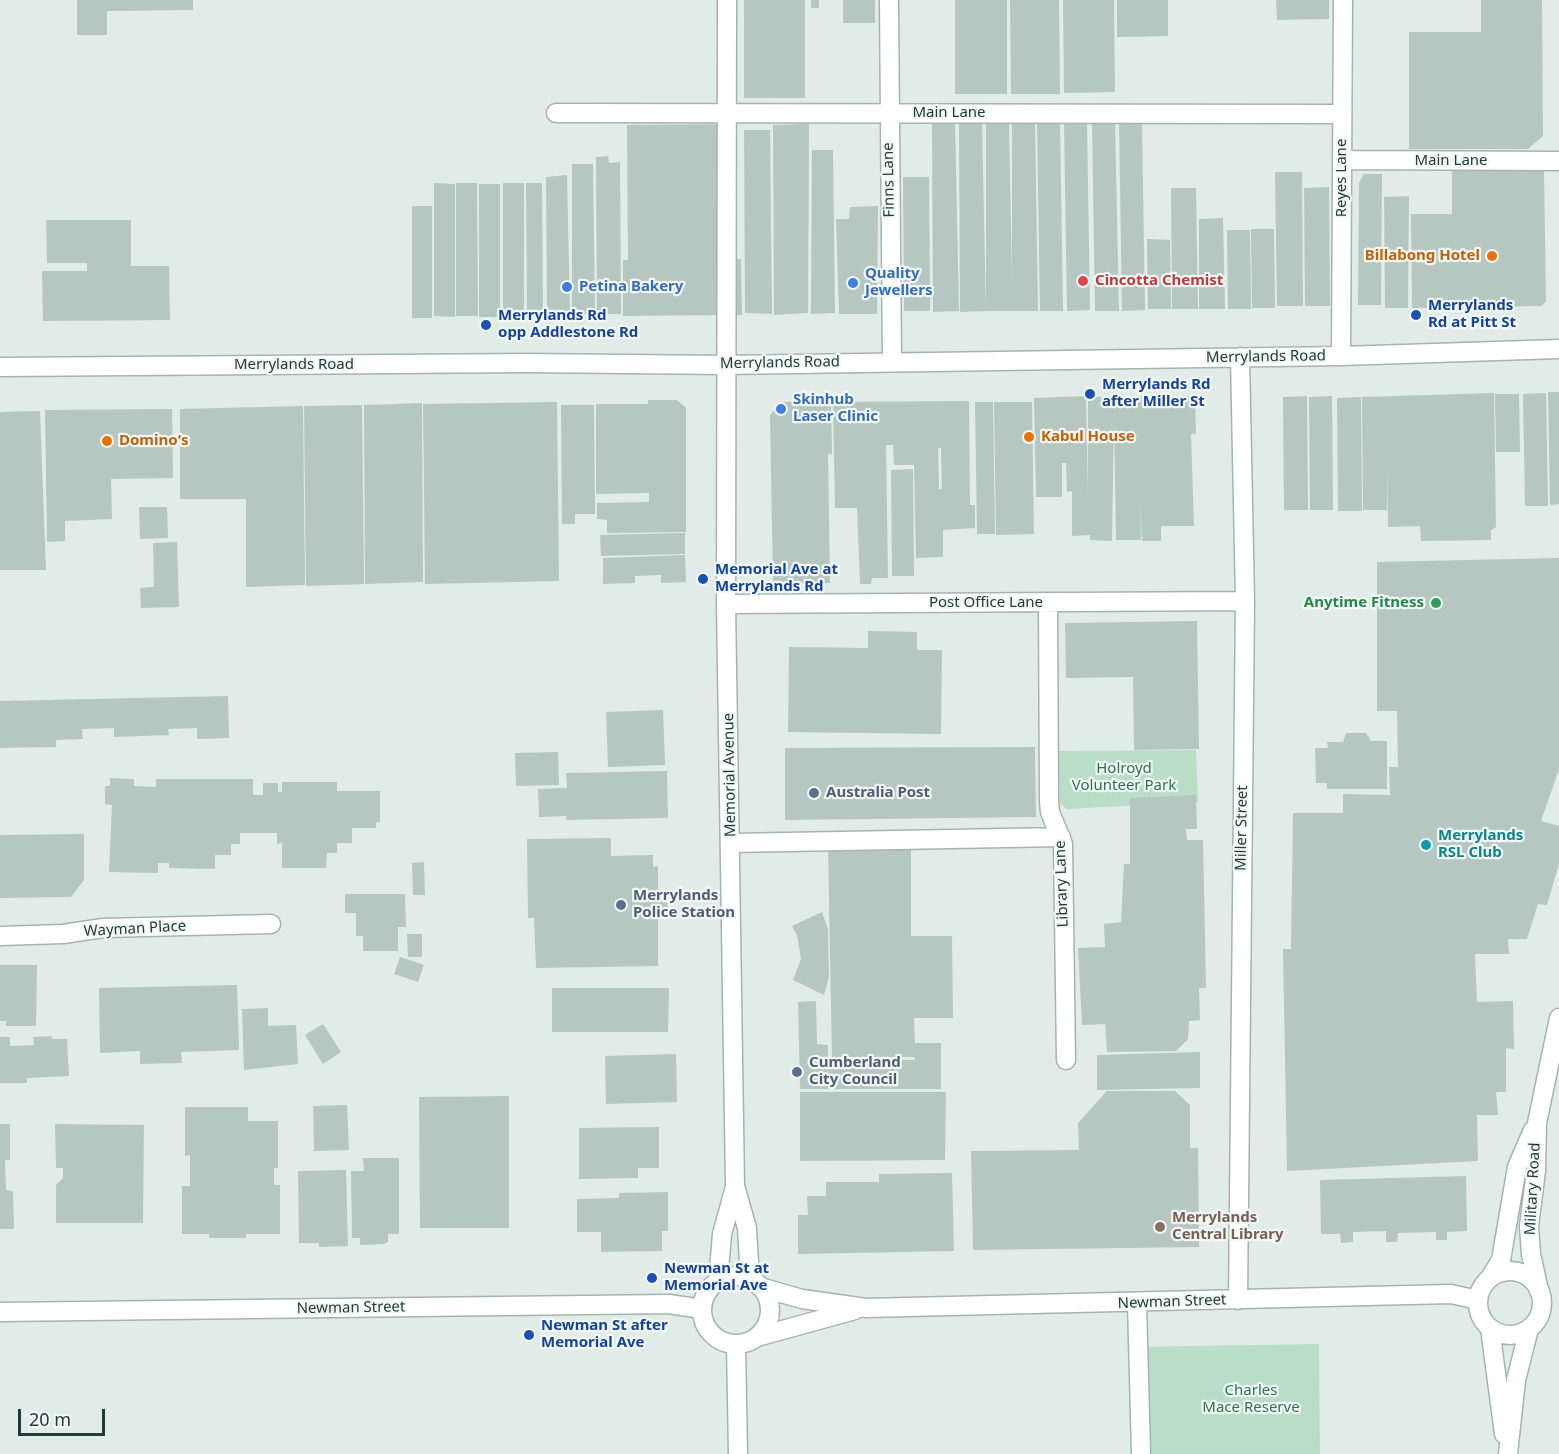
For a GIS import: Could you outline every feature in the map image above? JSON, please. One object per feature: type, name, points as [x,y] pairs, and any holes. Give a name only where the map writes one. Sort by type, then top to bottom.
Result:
[{"type":"street","name":"Memorial Avenue","points":[[727,0],[726,604],[735,1186],[747,1228],[755,1283]]},
{"type":"street","name":"Finns Lane","points":[[889,0],[888,113],[892,361]]},
{"type":"street","name":"Reyes Lane","points":[[1341,356],[1343,0]]},
{"type":"street","name":"Main Lane","points":[[556,113],[1342,114]]},
{"type":"street","name":"Main Lane","points":[[1342,160],[1559,161]]},
{"type":"street","name":"Merrylands Road","points":[[0,367],[526,363],[725,365],[1341,356],[1559,349]]},
{"type":"street","name":"Miller Street","points":[[1238,1300],[1245,601],[1240,357]]},
{"type":"street","name":"Post Office Lane","points":[[726,604],[1245,601]]},
{"type":"street","name":"Library Lane","points":[[1048,602],[1050,812],[1061,837],[1066,1060]]},
{"type":"street","points":[[731,843],[1061,837]]},
{"type":"street","name":"Wayman Place","points":[[0,936],[63,934],[103,928],[270,924]]},
{"type":"street","name":"Military Road","points":[[1539,1291],[1531,1254],[1529,1226],[1536,1171],[1537,1123],[1559,1018]]},
{"type":"street","name":"Military Road","points":[[1491,1278],[1501,1260],[1517,1167],[1537,1123]]},
{"type":"street","name":"Memorial Avenue","points":[[718,1282],[722,1234],[735,1186]]},
{"type":"street","points":[[1515,1272],[1525,1275],[1539,1291],[1541,1311],[1529,1329],[1516,1380],[1507,1454],[1490,1328],[1479,1311],[1479,1300],[1485,1284],[1491,1278],[1515,1272]]},
{"type":"street","points":[[728,1277],[755,1283],[769,1308],[764,1328],[757,1337],[736,1344],[716,1338],[703,1320],[702,1309],[710,1289],[718,1282],[728,1277]]},
{"type":"street","name":"Newman Street","points":[[755,1283],[802,1299],[866,1308],[1451,1294],[1479,1300]]},
{"type":"street","points":[[1137,1303],[1141,1454]]},
{"type":"street","name":"Newman Street","points":[[0,1312],[669,1304],[702,1309]]},
{"type":"street","name":"Newman Street","points":[[757,1337],[866,1308]]},
{"type":"street","points":[[1490,1328],[1510,1335],[1529,1329]]},
{"type":"street","points":[[736,1344],[738,1454]]},
{"type":"green space","name":"Holroyd Volunteer Park","points":[[1196,750],[1198,802],[1067,809],[1060,803],[1058,751]]},
{"type":"green space","name":"Charles Mace Reserve","points":[[1319,1344],[1320,1454],[1134,1454],[1131,1347]]},
{"type":"building","points":[[77,0],[193,0],[193,10],[107,11],[107,35],[77,35]]},
{"type":"building","points":[[744,0],[805,0],[805,98],[744,98]]},
{"type":"building","points":[[811,0],[819,0],[819,8],[811,8]]},
{"type":"building","points":[[843,0],[875,0],[875,23],[843,23]]},
{"type":"building","points":[[955,0],[1007,0],[1007,94],[955,94]]},
{"type":"building","points":[[1010,0],[1059,0],[1060,94],[1011,94]]},
{"type":"building","points":[[1063,0],[1114,0],[1115,92],[1064,93]]},
{"type":"building","points":[[1117,0],[1168,0],[1168,36],[1117,37]]},
{"type":"building","points":[[1276,0],[1329,0],[1329,19],[1277,20]]},
{"type":"building","points":[[1481,0],[1542,0],[1543,136],[1528,149],[1409,149],[1409,32],[1481,32]]},
{"type":"building","points":[[1035,122],[1038,311],[986,311],[986,124],[1009,123],[1012,280],[1012,123]]},
{"type":"building","points":[[1064,122],[1087,122],[1090,310],[1067,311]]},
{"type":"building","points":[[1115,122],[1119,311],[1095,311],[1092,123]]},
{"type":"building","points":[[1142,122],[1145,310],[1122,311],[1119,123]]},
{"type":"building","points":[[955,123],[959,311],[933,312],[932,124]]},
{"type":"building","points":[[982,123],[986,311],[960,312],[959,124]]},
{"type":"building","points":[[1037,123],[1060,123],[1063,311],[1040,311]]},
{"type":"building","points":[[736,124],[736,259],[741,259],[742,315],[623,316],[623,260],[628,260],[627,125]]},
{"type":"building","points":[[809,124],[808,313],[774,315],[773,125]]},
{"type":"building","points":[[744,130],[770,130],[772,314],[745,313]]},
{"type":"building","points":[[812,150],[833,150],[835,313],[811,314]]},
{"type":"building","points":[[608,156],[609,163],[620,162],[621,314],[597,314],[596,157]]},
{"type":"building","points":[[572,164],[593,164],[595,314],[572,315]]},
{"type":"building","points":[[1544,170],[1546,302],[1541,306],[1412,308],[1411,214],[1452,214],[1452,171]]},
{"type":"building","points":[[1275,172],[1302,172],[1303,306],[1277,306]]},
{"type":"building","points":[[1364,174],[1382,174],[1381,305],[1358,305],[1359,183]]},
{"type":"building","points":[[567,175],[570,314],[547,315],[546,177]]},
{"type":"building","points":[[903,177],[929,177],[930,311],[904,311]]},
{"type":"building","points":[[434,183],[455,184],[455,317],[434,316]]},
{"type":"building","points":[[456,183],[477,183],[478,316],[456,316]]},
{"type":"building","points":[[503,183],[524,183],[524,316],[503,316]]},
{"type":"building","points":[[526,183],[542,183],[543,316],[527,315]]},
{"type":"building","points":[[479,184],[500,184],[500,317],[479,317]]},
{"type":"building","points":[[1329,187],[1330,306],[1305,306],[1304,188]]},
{"type":"building","points":[[1171,188],[1196,188],[1198,309],[1172,309]]},
{"type":"building","points":[[1409,196],[1408,308],[1385,308],[1384,197]]},
{"type":"building","points":[[412,206],[432,206],[432,318],[412,318]]},
{"type":"building","points":[[878,206],[877,314],[839,314],[836,219],[849,219],[850,207]]},
{"type":"building","points":[[1223,218],[1225,309],[1199,309],[1199,219]]},
{"type":"building","points":[[46,220],[131,220],[131,266],[169,266],[170,320],[43,321],[42,271],[87,271],[87,263],[47,263]]},
{"type":"building","points":[[1251,229],[1274,229],[1275,308],[1252,308]]},
{"type":"building","points":[[1227,230],[1250,230],[1251,309],[1228,309]]},
{"type":"building","points":[[1147,239],[1170,240],[1171,309],[1148,309]]},
{"type":"building","points":[[1548,392],[1559,392],[1559,504],[1550,505]]},
{"type":"building","points":[[1494,393],[1496,527],[1491,530],[1491,540],[1421,541],[1420,526],[1388,527],[1387,465],[1387,510],[1363,510],[1362,397]]},
{"type":"building","points":[[1546,393],[1548,506],[1525,506],[1523,394]]},
{"type":"building","points":[[1495,394],[1519,394],[1520,452],[1496,452]]},
{"type":"building","points":[[1086,396],[1088,496],[1088,397],[1195,396],[1196,434],[1191,434],[1194,526],[1161,526],[1161,541],[1142,541],[1140,505],[1141,540],[1116,540],[1114,418],[1112,541],[1090,540],[1090,535],[1072,536],[1072,491],[1067,492],[1066,463],[1062,463],[1062,497],[1036,497],[1034,398]]},
{"type":"building","points":[[1307,396],[1308,510],[1284,510],[1283,397]]},
{"type":"building","points":[[1332,396],[1333,510],[1310,510],[1309,397]]},
{"type":"building","points":[[1361,397],[1362,511],[1338,511],[1337,398]]},
{"type":"building","points":[[648,400],[677,400],[686,408],[686,532],[607,533],[607,520],[597,519],[597,503],[649,502],[649,493],[596,494],[596,404],[648,404]]},
{"type":"building","points":[[831,401],[832,454],[828,454],[830,583],[773,584],[770,415],[782,402]]},
{"type":"building","points":[[969,401],[970,505],[975,505],[975,528],[943,530],[943,557],[916,558],[914,465],[894,465],[893,445],[886,445],[888,578],[872,578],[871,584],[860,584],[857,508],[835,508],[833,402]],"holes":[[[938,448],[941,448],[942,489],[939,489]]]},
{"type":"building","points":[[557,402],[559,581],[425,584],[423,404]]},
{"type":"building","points":[[975,402],[993,402],[995,534],[977,534]]},
{"type":"building","points":[[994,402],[1032,402],[1034,534],[996,535]]},
{"type":"building","points":[[422,403],[423,582],[365,584],[364,405]]},
{"type":"building","points":[[362,405],[364,584],[306,586],[304,406]]},
{"type":"building","points":[[561,405],[594,405],[595,514],[575,514],[575,524],[562,524]]},
{"type":"building","points":[[303,406],[305,585],[246,587],[246,499],[180,499],[180,409]]},
{"type":"building","points":[[172,409],[173,478],[111,479],[112,519],[65,521],[65,541],[47,542],[45,410]]},
{"type":"building","points":[[40,411],[46,570],[0,570],[0,412]]},
{"type":"building","points":[[913,469],[914,576],[892,576],[891,470]]},
{"type":"building","points":[[139,507],[167,507],[168,538],[140,539]]},
{"type":"building","points":[[685,533],[685,554],[601,556],[600,535]]},
{"type":"building","points":[[177,542],[179,607],[141,608],[140,588],[154,587],[153,543]]},
{"type":"building","points":[[685,555],[686,582],[661,583],[661,575],[635,576],[635,583],[603,584],[603,558]]},
{"type":"building","name":"Merrylands RSL Club","points":[[1559,558],[1559,769],[1541,821],[1559,826],[1559,864],[1547,905],[1538,904],[1527,939],[1508,939],[1509,954],[1475,954],[1477,1002],[1513,1001],[1514,1049],[1506,1048],[1506,1092],[1496,1092],[1498,1115],[1477,1115],[1478,1161],[1287,1171],[1283,949],[1291,949],[1293,813],[1343,813],[1343,794],[1390,795],[1389,767],[1398,767],[1397,711],[1377,711],[1377,562]]},
{"type":"building","points":[[1197,621],[1199,749],[1134,750],[1133,677],[1066,678],[1065,623]]},
{"type":"building","points":[[868,631],[917,632],[917,650],[942,650],[941,734],[788,732],[789,647],[868,648]]},
{"type":"building","points":[[228,696],[229,738],[197,739],[197,728],[168,729],[169,735],[114,737],[114,728],[82,729],[83,739],[56,740],[56,747],[0,748],[0,701]]},
{"type":"building","points":[[663,710],[665,765],[608,767],[606,712]]},
{"type":"building","points":[[1346,733],[1366,733],[1371,741],[1387,741],[1387,789],[1327,789],[1327,783],[1316,783],[1315,748],[1328,748],[1327,742],[1343,742]]},
{"type":"building","points":[[1035,747],[1036,817],[785,820],[785,748]]},
{"type":"building","points":[[558,752],[559,785],[516,786],[515,753]]},
{"type":"building","points":[[667,771],[668,818],[566,820],[566,816],[539,817],[538,789],[567,788],[566,773]]},
{"type":"building","points":[[110,778],[134,779],[134,786],[156,787],[156,779],[253,779],[253,795],[263,795],[263,783],[278,783],[278,792],[282,792],[282,782],[337,782],[337,791],[380,791],[380,822],[376,822],[376,828],[352,828],[352,843],[337,843],[337,853],[327,853],[326,868],[282,868],[282,843],[277,844],[277,833],[240,833],[240,844],[231,844],[231,855],[215,855],[215,869],[169,868],[169,863],[158,863],[158,873],[109,872],[112,805],[105,804],[105,786],[110,786]]},
{"type":"building","points":[[1196,795],[1197,829],[1186,829],[1187,840],[1203,840],[1206,988],[1199,988],[1200,1020],[1189,1021],[1188,1039],[1176,1051],[1107,1052],[1105,1024],[1082,1025],[1078,948],[1105,947],[1104,924],[1121,922],[1124,864],[1130,864],[1130,798]]},
{"type":"building","points":[[84,834],[84,880],[71,897],[0,898],[0,835]]},
{"type":"building","points":[[611,838],[611,856],[653,855],[653,867],[658,866],[658,894],[667,893],[668,916],[658,916],[658,966],[536,968],[534,918],[528,918],[527,839]]},
{"type":"building","points":[[911,847],[911,936],[952,936],[953,1018],[914,1018],[915,1043],[941,1043],[941,1089],[800,1089],[798,1002],[816,1001],[817,1044],[828,1045],[828,1060],[915,1060],[915,1057],[832,1057],[828,848]]},
{"type":"building","points":[[424,862],[425,895],[413,895],[412,863]]},
{"type":"building","points":[[345,894],[405,894],[406,927],[398,927],[398,951],[363,951],[363,936],[356,936],[356,913],[345,913]]},
{"type":"building","points":[[822,912],[828,929],[829,977],[824,995],[793,980],[801,959],[797,935],[792,926]]},
{"type":"building","points":[[407,934],[422,934],[422,957],[408,957]]},
{"type":"building","points":[[400,957],[424,965],[418,982],[394,974]]},
{"type":"building","points":[[0,965],[37,965],[36,1026],[6,1026],[6,1021],[0,1021]]},
{"type":"building","points":[[237,985],[239,1050],[181,1052],[182,1063],[140,1064],[140,1051],[100,1053],[99,988]]},
{"type":"building","points":[[552,988],[669,988],[668,1032],[552,1032]]},
{"type":"building","points":[[268,1008],[268,1026],[296,1025],[298,1064],[244,1070],[242,1009]]},
{"type":"building","points":[[323,1024],[341,1052],[323,1064],[305,1035]]},
{"type":"building","points":[[51,1036],[53,1039],[67,1039],[69,1076],[27,1078],[27,1083],[0,1083],[0,1037],[10,1037],[10,1046],[34,1045],[33,1037]]},
{"type":"building","points":[[1200,1052],[1200,1088],[1097,1090],[1097,1055]]},
{"type":"building","points":[[676,1054],[677,1102],[606,1104],[605,1056]]},
{"type":"building","points":[[1107,1091],[1175,1091],[1190,1105],[1190,1148],[1198,1148],[1199,1247],[973,1250],[971,1151],[1079,1150],[1078,1123]]},
{"type":"building","points":[[800,1092],[946,1092],[945,1160],[800,1161]]},
{"type":"building","points":[[509,1096],[509,1228],[420,1228],[419,1097]]},
{"type":"building","points":[[347,1105],[349,1150],[314,1151],[313,1106]]},
{"type":"building","points":[[185,1107],[248,1107],[248,1121],[278,1121],[278,1168],[274,1168],[274,1185],[280,1185],[280,1234],[246,1234],[246,1238],[209,1238],[209,1234],[182,1234],[182,1186],[190,1186],[190,1155],[185,1156]]},
{"type":"building","points":[[0,1124],[10,1124],[10,1160],[5,1160],[6,1190],[13,1191],[14,1229],[0,1229]]},
{"type":"building","points":[[55,1124],[144,1125],[143,1223],[56,1223],[56,1185],[63,1178],[63,1168],[56,1168]]},
{"type":"building","points":[[659,1127],[659,1168],[638,1168],[638,1178],[579,1179],[579,1128]]},
{"type":"building","points":[[363,1158],[399,1158],[399,1234],[388,1234],[388,1242],[384,1244],[360,1245],[360,1238],[352,1238],[351,1171],[364,1171]]},
{"type":"building","points":[[346,1170],[348,1246],[319,1247],[319,1243],[299,1243],[298,1171]]},
{"type":"building","points":[[952,1173],[954,1251],[798,1254],[798,1215],[808,1215],[807,1196],[826,1196],[826,1182],[879,1182],[879,1174]]},
{"type":"building","points":[[1466,1176],[1467,1231],[1447,1232],[1447,1240],[1436,1240],[1436,1232],[1398,1233],[1397,1242],[1386,1242],[1386,1231],[1353,1232],[1353,1242],[1341,1243],[1340,1234],[1321,1234],[1320,1180]]},
{"type":"building","points":[[668,1192],[668,1231],[662,1231],[662,1251],[601,1252],[601,1232],[577,1232],[577,1199],[619,1198],[619,1193]]},
{"type":"place","name":"Billabong Hotel","points":[[1492,256]]},
{"type":"place","name":"Cincotta Chemist","points":[[1083,281]]},
{"type":"place","name":"Quality Jewellers","points":[[853,283]]},
{"type":"place","name":"Petina Bakery","points":[[567,287]]},
{"type":"place","name":"Merrylands Rd at Pitt St","points":[[1416,315]]},
{"type":"place","name":"Merrylands Rd opp Addlestone Rd","points":[[486,325]]},
{"type":"place","name":"Merrylands Rd after Miller St","points":[[1090,394]]},
{"type":"place","name":"Skinhub Laser Clinic","points":[[781,409]]},
{"type":"place","name":"Kabul House","points":[[1029,437]]},
{"type":"place","name":"Domino's","points":[[107,441]]},
{"type":"place","name":"Memorial Ave at Merrylands Rd","points":[[703,579]]},
{"type":"place","name":"Anytime Fitness","points":[[1436,603]]},
{"type":"place","name":"Australia Post","points":[[814,793]]},
{"type":"place","name":"Merrylands RSL Club","points":[[1426,845]]},
{"type":"place","name":"Merrylands Police Station","points":[[621,905]]},
{"type":"place","name":"Cumberland City Council","points":[[797,1072]]},
{"type":"place","name":"Merrylands Central Library","points":[[1160,1227]]},
{"type":"place","name":"Newman St at Memorial Ave","points":[[652,1278]]},
{"type":"place","name":"Newman St after Memorial Ave","points":[[529,1335]]}]
